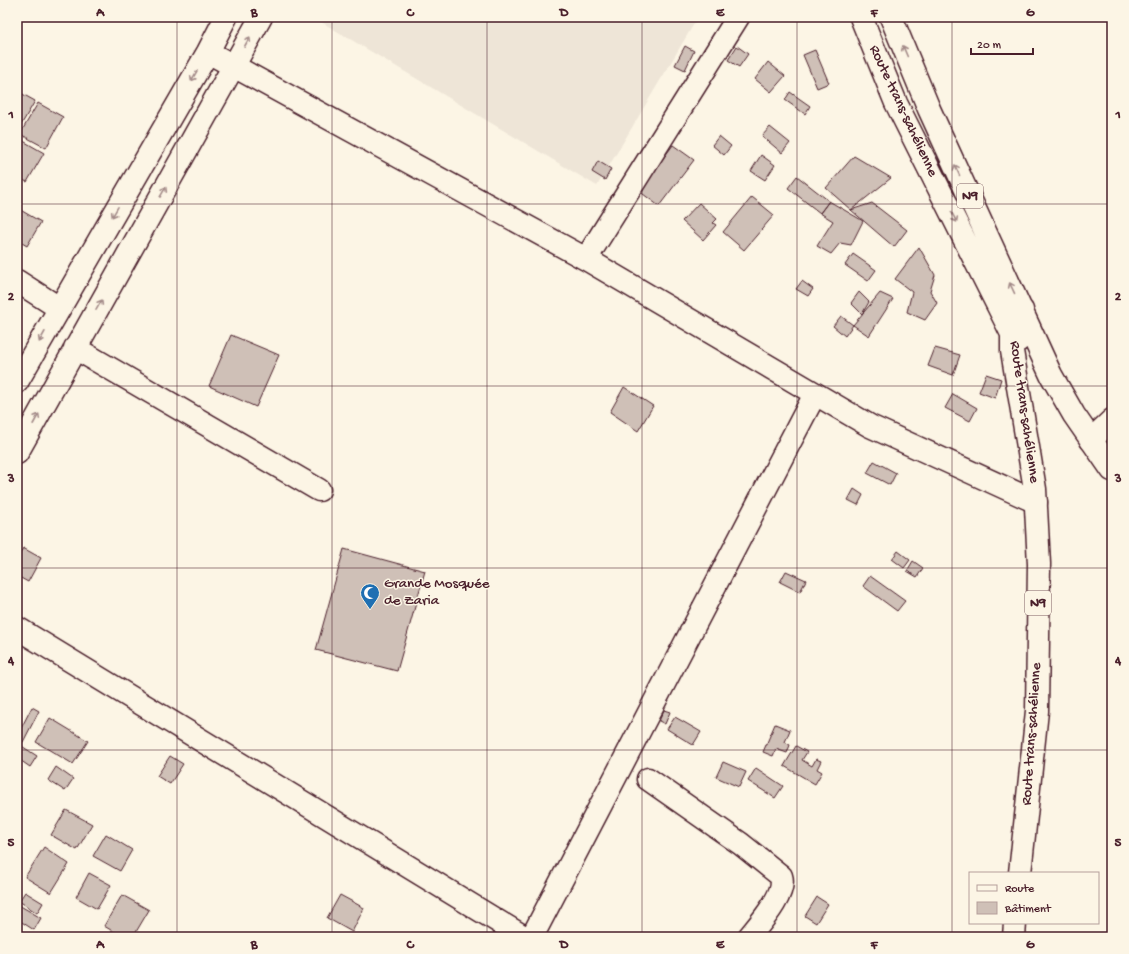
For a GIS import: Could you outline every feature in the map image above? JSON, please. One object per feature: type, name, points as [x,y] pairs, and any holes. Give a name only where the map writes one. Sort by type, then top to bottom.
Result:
[{"type":"main road","points":[[17,382],[208,52],[226,17]]},
{"type":"main road","points":[[17,453],[261,17]]},
{"type":"main road","points":[[586,259],[738,17]]},
{"type":"main road","name":"Route trans-sahélienne","points":[[861,17],[896,103],[1012,334],[1051,374]]},
{"type":"main road","name":"Route trans-sahélienne","points":[[891,17],[929,109],[1051,374],[1091,440],[1112,470]]},
{"type":"main road","points":[[208,52],[586,259],[870,426],[1036,502]]},
{"type":"main road","points":[[17,281],[59,308]]},
{"type":"main road","name":"Route trans-sahélienne","points":[[1020,872],[1037,711],[1039,564],[1036,502],[1012,351],[1012,334],[1022,310]]},
{"type":"main road","points":[[75,348],[319,490]]},
{"type":"main road","points":[[532,937],[815,394]]},
{"type":"main road","points":[[1091,440],[1112,420]]},
{"type":"main road","points":[[17,628],[524,937]]},
{"type":"main road","points":[[648,779],[741,844],[781,876],[782,888],[762,920],[749,937]]},
{"type":"main road","points":[[1014,937],[1015,924]]},
{"type":"shaded area","points":[[313,17],[698,17],[597,186]]},
{"type":"building","points":[[685,46],[694,51],[685,70],[675,65]]},
{"type":"building","points":[[737,46],[748,54],[739,67],[728,60]]},
{"type":"building","points":[[815,50],[829,83],[817,88],[803,55]]},
{"type":"building","points":[[768,62],[785,76],[771,92],[755,79]]},
{"type":"building","points":[[17,91],[35,101],[17,132]]},
{"type":"building","points":[[790,92],[810,106],[805,114],[785,100]]},
{"type":"building","points":[[38,103],[63,117],[46,148],[20,134]]},
{"type":"building","points":[[770,127],[790,143],[782,153],[762,136]]},
{"type":"building","points":[[719,136],[731,146],[724,155],[712,145]]},
{"type":"building","points":[[18,138],[44,153],[27,182],[17,177]]},
{"type":"building","points":[[673,145],[694,160],[659,206],[639,191]]},
{"type":"building","points":[[761,155],[775,165],[765,180],[751,171]]},
{"type":"building","points":[[854,156],[891,178],[851,210],[826,188]]},
{"type":"building","points":[[598,161],[611,169],[605,180],[592,172]]},
{"type":"building","points":[[797,176],[829,201],[820,213],[788,188]]},
{"type":"building","points":[[752,197],[774,215],[744,250],[723,232]]},
{"type":"building","points":[[829,201],[863,221],[851,245],[840,243],[831,254],[817,246],[833,221],[820,213]]},
{"type":"building","points":[[699,203],[717,219],[713,223],[716,225],[703,240],[682,221]]},
{"type":"building","points":[[872,203],[907,230],[894,247],[851,210]]},
{"type":"building","points":[[17,208],[41,222],[27,246],[17,240]]},
{"type":"building","points":[[919,247],[935,275],[930,291],[937,303],[925,320],[907,312],[912,292],[895,279]]},
{"type":"building","points":[[853,254],[876,270],[868,281],[845,265]]},
{"type":"building","points":[[802,281],[813,289],[808,296],[796,289]]},
{"type":"building","points":[[859,292],[869,302],[862,314],[851,303]]},
{"type":"building","points":[[880,293],[893,299],[869,336],[853,325]]},
{"type":"building","points":[[841,316],[853,325],[845,336],[833,326]]},
{"type":"building","points":[[231,335],[279,355],[256,407],[209,386]]},
{"type":"building","points":[[935,348],[960,355],[953,375],[928,366]]},
{"type":"building","points":[[986,374],[1001,379],[995,398],[979,392]]},
{"type":"building","points":[[624,387],[653,406],[638,431],[610,412]]},
{"type":"building","points":[[953,394],[977,408],[970,421],[945,408]]},
{"type":"building","points":[[874,461],[896,473],[890,485],[867,473]]},
{"type":"building","points":[[854,489],[863,495],[858,505],[848,500]]},
{"type":"building","points":[[23,548],[41,558],[28,582],[17,576],[17,559]]},
{"type":"building","name":"Grande Mosquée de Zaria","points":[[344,549],[425,571],[397,671],[316,650]]},
{"type":"building","points":[[898,551],[910,560],[904,568],[892,559]]},
{"type":"building","points":[[913,561],[923,568],[917,577],[907,571]]},
{"type":"building","points":[[786,571],[806,580],[800,592],[780,582]]},
{"type":"building","points":[[870,576],[905,601],[897,611],[863,586]]},
{"type":"building","points":[[32,707],[39,711],[23,742],[17,738],[17,736]]},
{"type":"building","points":[[664,710],[670,712],[665,724],[659,721]]},
{"type":"building","points":[[675,717],[701,732],[693,745],[667,729]]},
{"type":"building","points":[[50,718],[88,741],[73,764],[36,742]]},
{"type":"building","points":[[775,724],[790,730],[785,742],[790,745],[787,753],[776,749],[773,756],[763,752]]},
{"type":"building","points":[[17,743],[37,756],[30,767],[17,758]]},
{"type":"building","points":[[796,746],[807,752],[802,760],[812,766],[816,759],[821,761],[817,769],[822,772],[815,784],[784,766]]},
{"type":"building","points":[[170,756],[183,764],[170,784],[157,776]]},
{"type":"building","points":[[723,762],[746,772],[739,787],[716,777]]},
{"type":"building","points":[[56,767],[73,779],[65,791],[48,780]]},
{"type":"building","points":[[756,768],[783,786],[775,798],[748,781]]},
{"type":"building","points":[[66,810],[92,824],[77,850],[51,835]]},
{"type":"building","points":[[106,834],[132,850],[120,871],[93,856]]},
{"type":"building","points":[[44,847],[69,864],[51,893],[25,877]]},
{"type":"building","points":[[89,873],[111,885],[97,909],[76,897]]},
{"type":"building","points":[[25,892],[43,903],[37,913],[19,901]]},
{"type":"building","points":[[122,895],[149,910],[133,937],[123,937],[104,926]]},
{"type":"building","points":[[340,895],[364,908],[352,932],[327,918]]},
{"type":"building","points":[[817,897],[828,904],[816,923],[805,916]]},
{"type":"building","points":[[17,904],[41,918],[34,930],[17,919]]},
{"type":"place","name":"Grande Mosquée de Zaria","points":[[370,610]]}]
